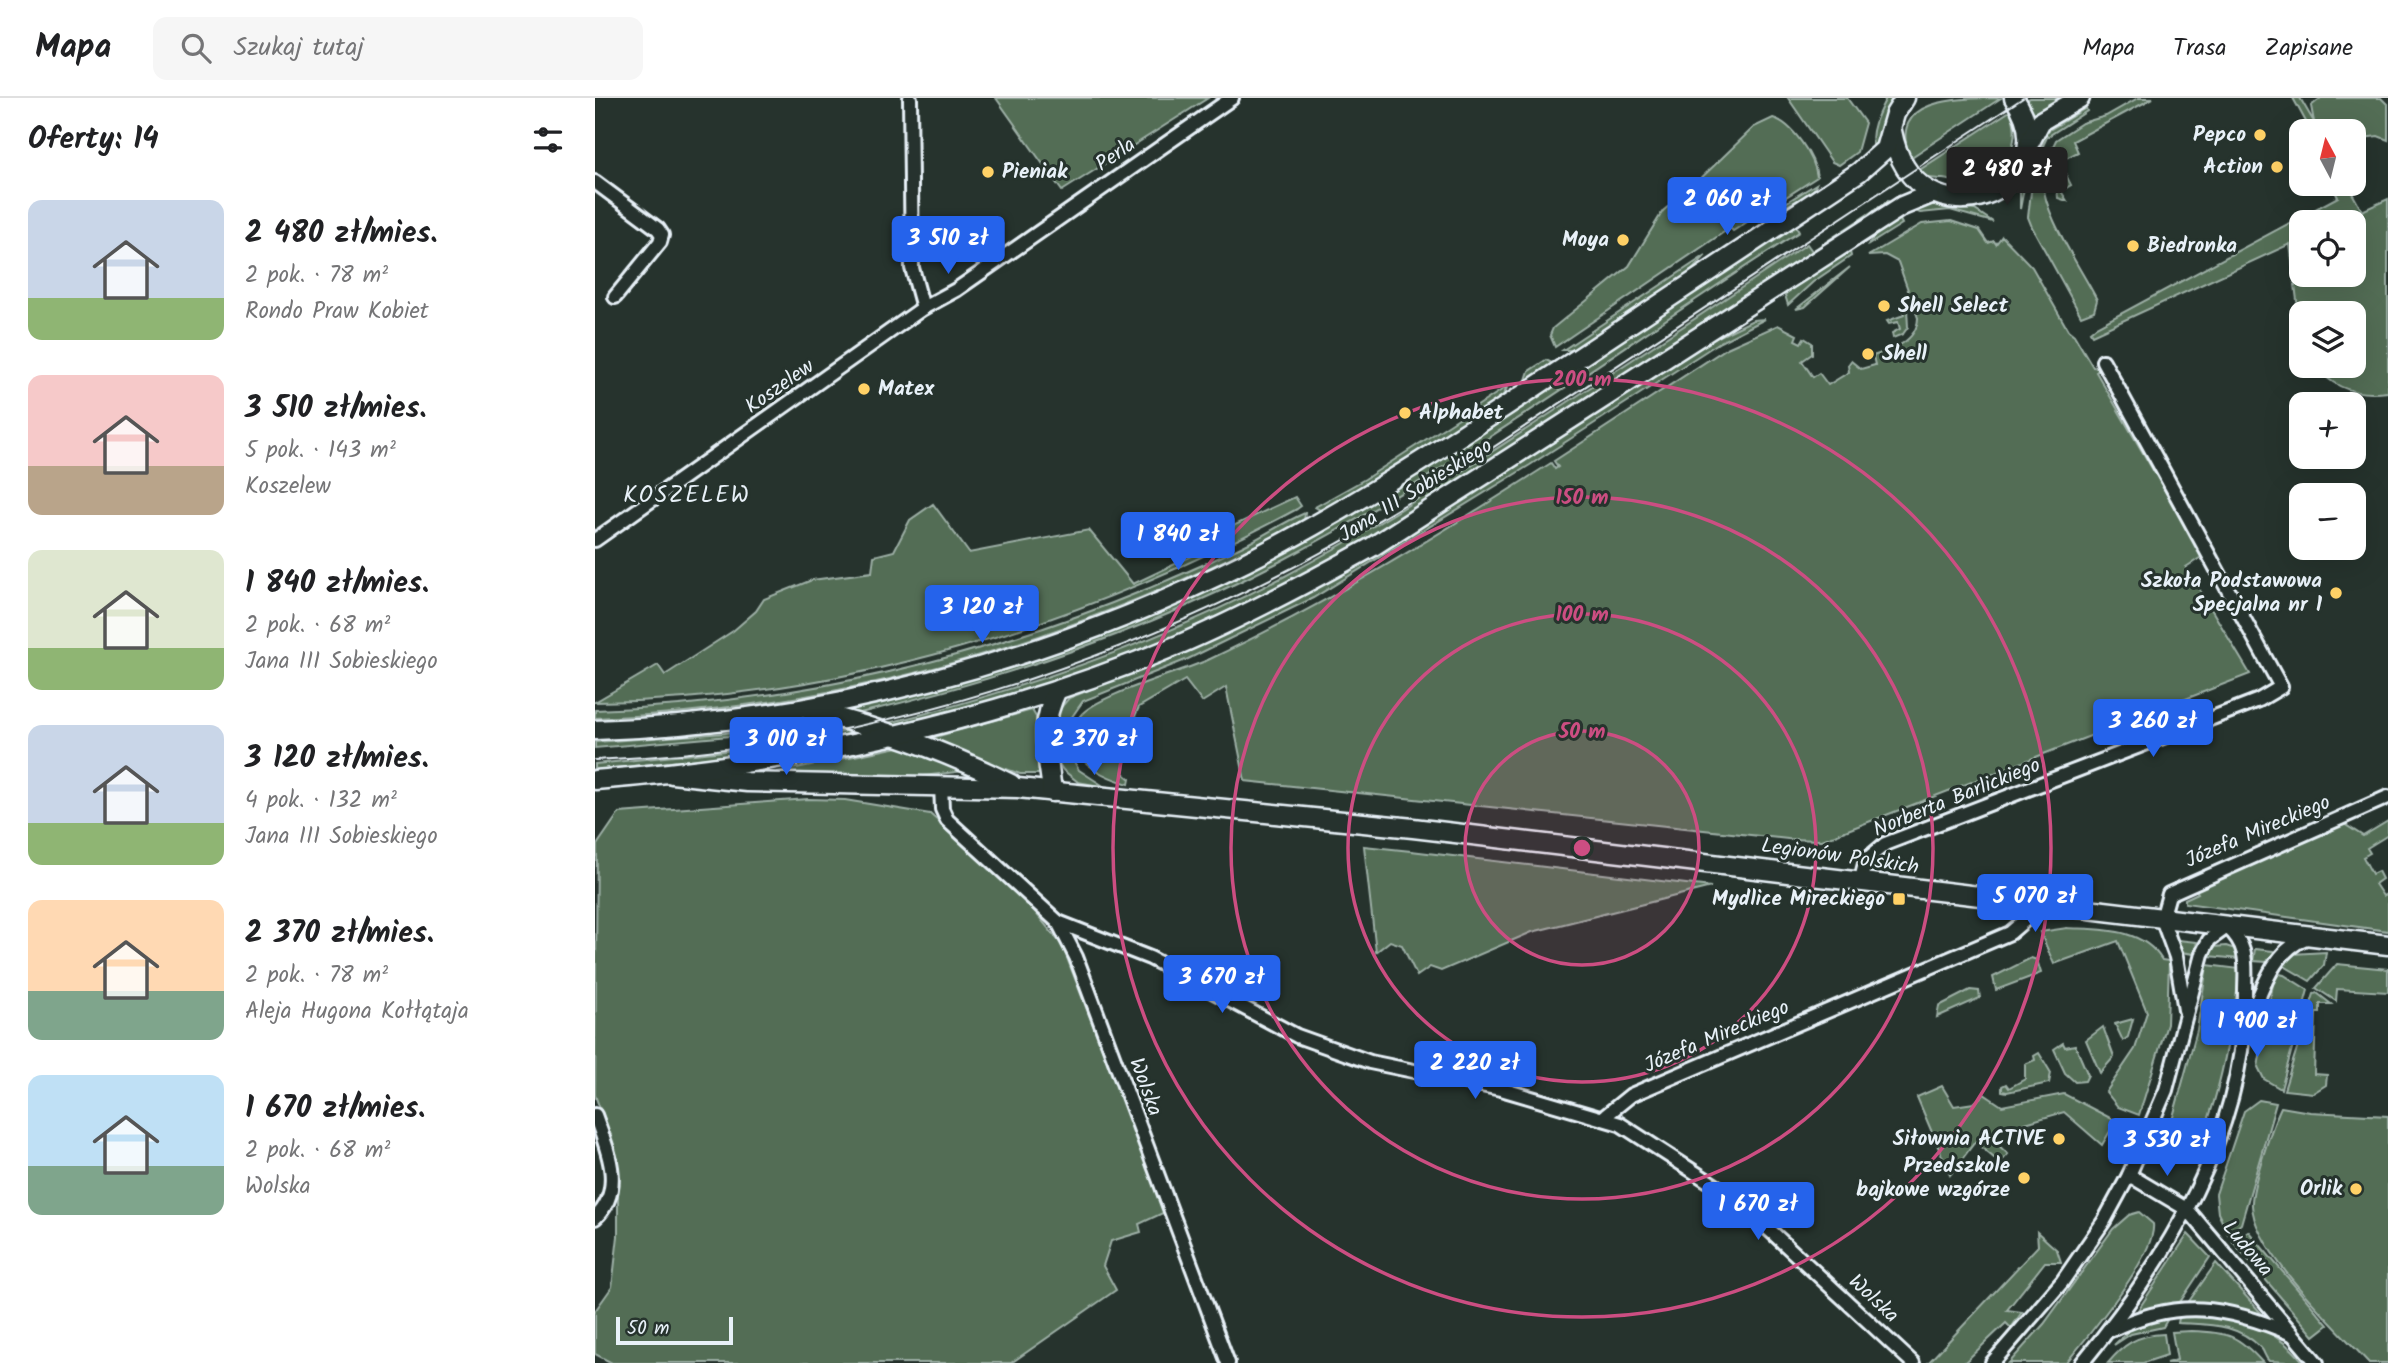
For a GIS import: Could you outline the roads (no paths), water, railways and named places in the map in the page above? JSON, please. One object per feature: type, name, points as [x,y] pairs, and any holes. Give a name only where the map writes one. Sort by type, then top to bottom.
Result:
[{"type":"main road","name":"Jana III Sobieskiego","points":[[595,730],[688,724],[801,708],[928,680],[1022,653],[1186,589],[1276,546],[1369,495],[1434,454],[1859,172],[1883,153],[1897,109],[1905,98]]},
{"type":"main road","points":[[2014,98],[2023,115],[2029,142]]},
{"type":"main road","points":[[1892,128],[1903,167],[1915,183],[1931,194],[1970,198],[1994,192],[2017,173],[2029,142],[2042,121],[2080,98]]},
{"type":"main road","name":"Jana III Sobieskiego","points":[[671,774],[790,757],[893,737],[1057,690],[1163,651],[1281,596],[1372,547],[1902,206],[1931,194]]},
{"type":"main road","points":[[1052,792],[1044,727],[1048,709],[1057,690]]},
{"type":"main road","points":[[801,708],[970,764],[1018,788]]},
{"type":"main road","points":[[595,780],[671,774]]},
{"type":"main road","name":"Legionów Polskich","points":[[671,774],[747,782],[1018,788],[1287,814],[2388,945]]},
{"type":"street","points":[[910,98],[912,268],[923,308]]},
{"type":"street","name":"Perla","points":[[988,269],[1232,98]]},
{"type":"street","points":[[595,182],[658,229],[662,235],[660,242],[615,297]]},
{"type":"street","name":"Koszelew","points":[[595,540],[923,308],[988,269]]},
{"type":"street","name":"Norberta Barlickiego","points":[[1860,883],[1866,860],[1885,844],[2259,700],[2281,687],[2103,361]]},
{"type":"street","name":"Wolska","points":[[941,785],[942,810],[947,820],[1058,922],[1076,957],[1228,1363]]},
{"type":"street","name":"Józefa Mireckiego","points":[[2162,919],[2167,897],[2174,890],[2388,797]]},
{"type":"street","name":"Józefa Mireckiego","points":[[1604,1117],[1631,1095],[2010,933],[2025,920],[2029,903]]},
{"type":"street","points":[[2162,919],[2176,957],[2185,1010]]},
{"type":"street","points":[[1058,922],[1150,958],[1297,1036],[1370,1062],[1501,1090],[1604,1117]]},
{"type":"street","points":[[1992,1363],[2062,1282],[2104,1220],[2129,1175],[2159,1109],[2204,949],[2216,933],[2227,927],[2243,944],[2246,957],[2246,1030]]},
{"type":"street","points":[[2083,1363],[2144,1281],[2188,1210],[2229,1104],[2246,1030],[2276,961],[2293,945],[2311,936]]},
{"type":"street","points":[[595,1115],[612,1168],[612,1191],[605,1208],[595,1218]]},
{"type":"street","name":"Wolska","points":[[1604,1117],[1636,1132],[1736,1199],[1913,1363]]},
{"type":"street","name":"Ludowa","points":[[2129,1175],[2188,1210],[2317,1363]]},
{"type":"street","name":"Ludowa","points":[[2108,1331],[2157,1313],[2199,1308],[2249,1316],[2293,1334]]},
{"type":"tram line","points":[[595,760],[705,751],[815,735],[922,711],[1028,679],[1132,642],[1233,597],[1332,547],[1427,491],[2023,98]]},
{"type":"place","name":"Pepco","points":[[2260,135]]},
{"type":"place","name":"Action","points":[[2277,167]]},
{"type":"place","name":"Pieniak","points":[[988,172]]},
{"type":"place","name":"Moya","points":[[1623,240]]},
{"type":"place","name":"Biedronka","points":[[2133,246]]},
{"type":"place","name":"Shell Select","points":[[1884,306]]},
{"type":"place","name":"Shell","points":[[1868,354]]},
{"type":"place","name":"Matex","points":[[864,389]]},
{"type":"place","name":"Alphabet","points":[[1405,413]]},
{"type":"place","name":"Szkoła Podstawowa Specjalna nr 1","points":[[2336,593]]},
{"type":"place","name":"Mydlice Mireckiego","points":[[1899,899]]},
{"type":"place","name":"Siłownia ACTIVE","points":[[2059,1139]]},
{"type":"place","name":"Przedszkole bajkowe wzgórze","points":[[2024,1178]]},
{"type":"place","name":"Orlik","points":[[2356,1189]]},
{"type":"district","name":"KOSZELEW","points":[[687,496]]}]
